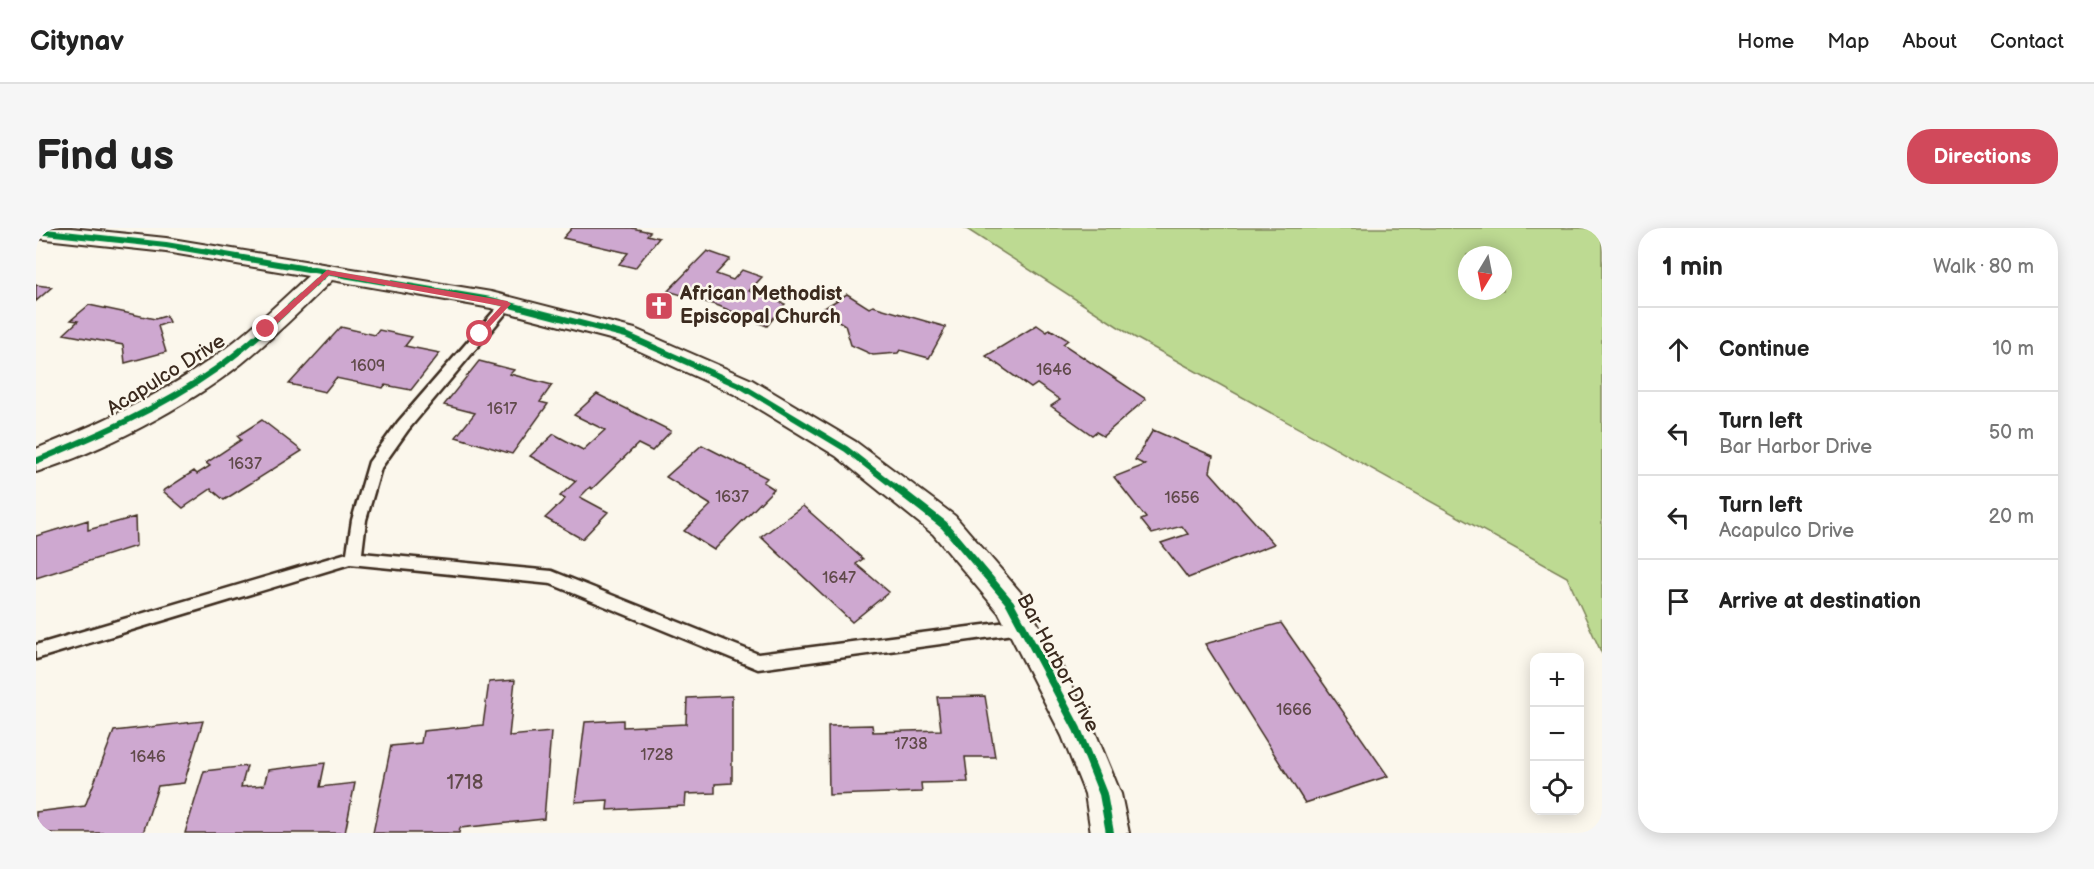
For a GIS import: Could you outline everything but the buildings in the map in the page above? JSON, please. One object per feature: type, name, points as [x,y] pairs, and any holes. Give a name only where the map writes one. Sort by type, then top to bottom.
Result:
[{"type":"street","name":"Bar Harbor Drive","points":[[36,231],[166,245],[507,304],[626,335],[743,387],[846,449],[944,525],[1010,603],[1077,729],[1103,794],[1110,833]]},
{"type":"street","name":"Acapulco Drive","points":[[36,461],[100,435],[155,406],[216,369],[266,329],[327,272]]},
{"type":"lane","points":[[354,558],[359,520],[374,466],[403,426],[507,304]]},
{"type":"lane","points":[[36,652],[354,558],[552,578],[758,663],[1023,627]]},
{"type":"green space","points":[[965,228],[1602,228],[1602,654],[1567,577],[1134,337]]},
{"type":"cycle path","points":[[36,231],[166,245],[491,300],[626,335],[743,387],[846,449],[944,525],[1010,603],[1077,729],[1103,794],[1110,833]]},
{"type":"cycle path","points":[[36,461],[129,420],[195,383],[245,347],[327,272]]},
{"type":"place","name":"African Methodist Episcopal Church","points":[[659,306]]},
{"type":"route","points":[[266,329],[327,272],[507,304],[480,334]]}]
